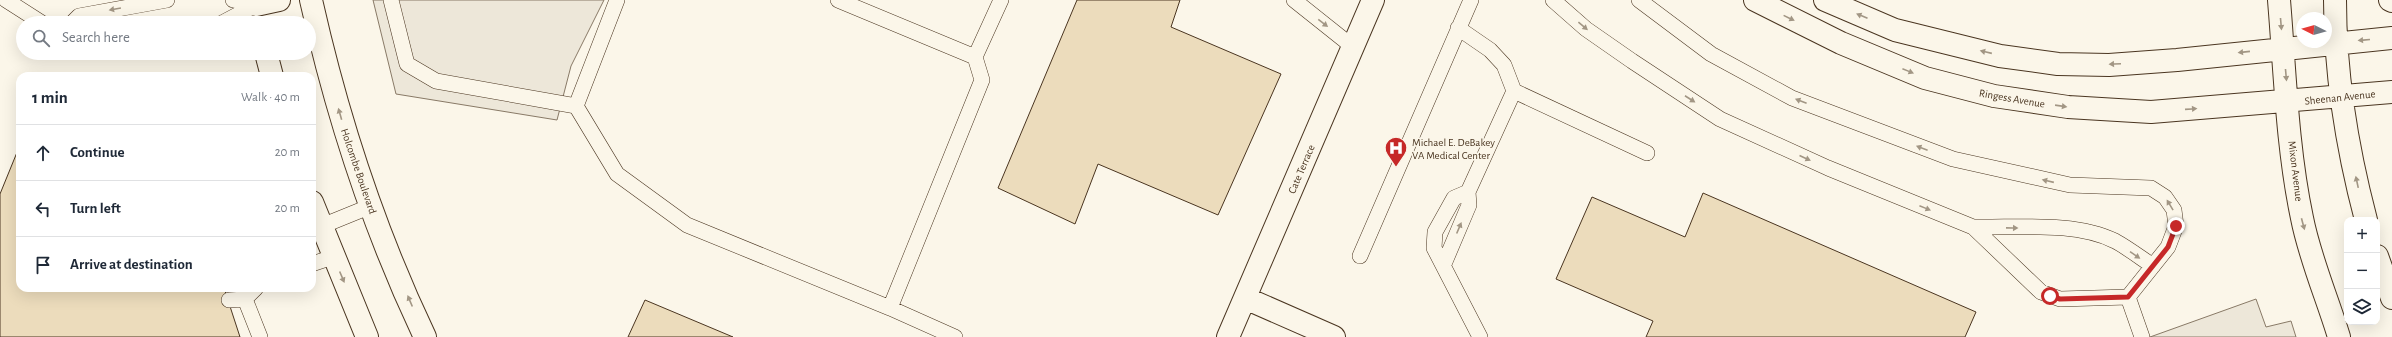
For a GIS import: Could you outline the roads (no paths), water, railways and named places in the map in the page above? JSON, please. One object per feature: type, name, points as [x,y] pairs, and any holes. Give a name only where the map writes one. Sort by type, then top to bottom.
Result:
[{"type":"street","points":[[257,9],[279,0]]},
{"type":"street","name":"Holcombe Boulevard","points":[[311,0],[314,16]]},
{"type":"street","name":"Cate Terrace","points":[[1228,337],[1373,0]]},
{"type":"street","name":"Ringess Avenue","points":[[1755,0],[1841,43],[1925,78],[1994,96],[2068,107],[2151,112],[2288,102]]},
{"type":"street","points":[[1825,0],[1895,30],[2000,56],[2058,64],[2109,64],[2177,60],[2392,38]]},
{"type":"street","name":"Mixon Avenue","points":[[2279,0],[2288,102],[2302,218],[2313,260],[2339,337]]},
{"type":"street","points":[[2335,0],[2335,43],[2341,97],[2352,160],[2365,217]]},
{"type":"street","name":"Holcombe Boulevard","points":[[316,23],[323,56],[350,149],[371,206],[425,337]]},
{"type":"street","points":[[268,60],[271,72]]},
{"type":"street","name":"Sheenan Avenue","points":[[2288,102],[2392,92]]},
{"type":"street","points":[[316,228],[333,257],[367,337]]},
{"type":"street","points":[[2380,264],[2392,298]]},
{"type":"street","points":[[1245,298],[1334,337]]},
{"type":"lane","points":[[6,0],[31,16]]},
{"type":"lane","points":[[79,16],[167,0]]},
{"type":"lane","points":[[233,0],[257,9]]},
{"type":"lane","points":[[391,0],[407,64],[436,81],[576,106],[617,174],[687,225],[890,308],[955,337]]},
{"type":"lane","points":[[576,106],[617,0]]},
{"type":"lane","points":[[838,0],[975,57]]},
{"type":"lane","points":[[890,308],[982,80],[975,57],[1001,0]]},
{"type":"lane","points":[[1294,0],[1353,47]]},
{"type":"lane","points":[[1360,256],[1471,0]]},
{"type":"lane","points":[[1553,0],[1586,29],[1720,119],[1828,168],[1973,227],[2067,228],[2091,232],[2115,241],[2153,266]]},
{"type":"lane","points":[[1639,0],[1711,54],[1792,98],[1953,159],[2070,185],[2151,188],[2165,197],[2174,210],[2176,226],[2168,247],[2128,297],[2060,299],[2041,292],[1973,227]]},
{"type":"lane","points":[[240,16],[257,9]]},
{"type":"lane","points":[[1458,28],[1490,50],[1504,65],[1514,91],[1647,153]]},
{"type":"lane","points":[[1444,264],[1469,205],[1468,192],[1514,91]]},
{"type":"lane","points":[[1468,192],[1454,198],[1435,232],[1434,248],[1444,264],[1480,337]]},
{"type":"lane","points":[[316,228],[371,206]]},
{"type":"lane","points":[[316,263],[333,257]]},
{"type":"lane","points":[[229,300],[245,298],[252,292]]},
{"type":"lane","points":[[2128,297],[2142,337]]},
{"type":"lane","points":[[245,298],[260,337]]},
{"type":"place","name":"Michael E. DeBakey VA Medical Center","points":[[1396,168]]}]
